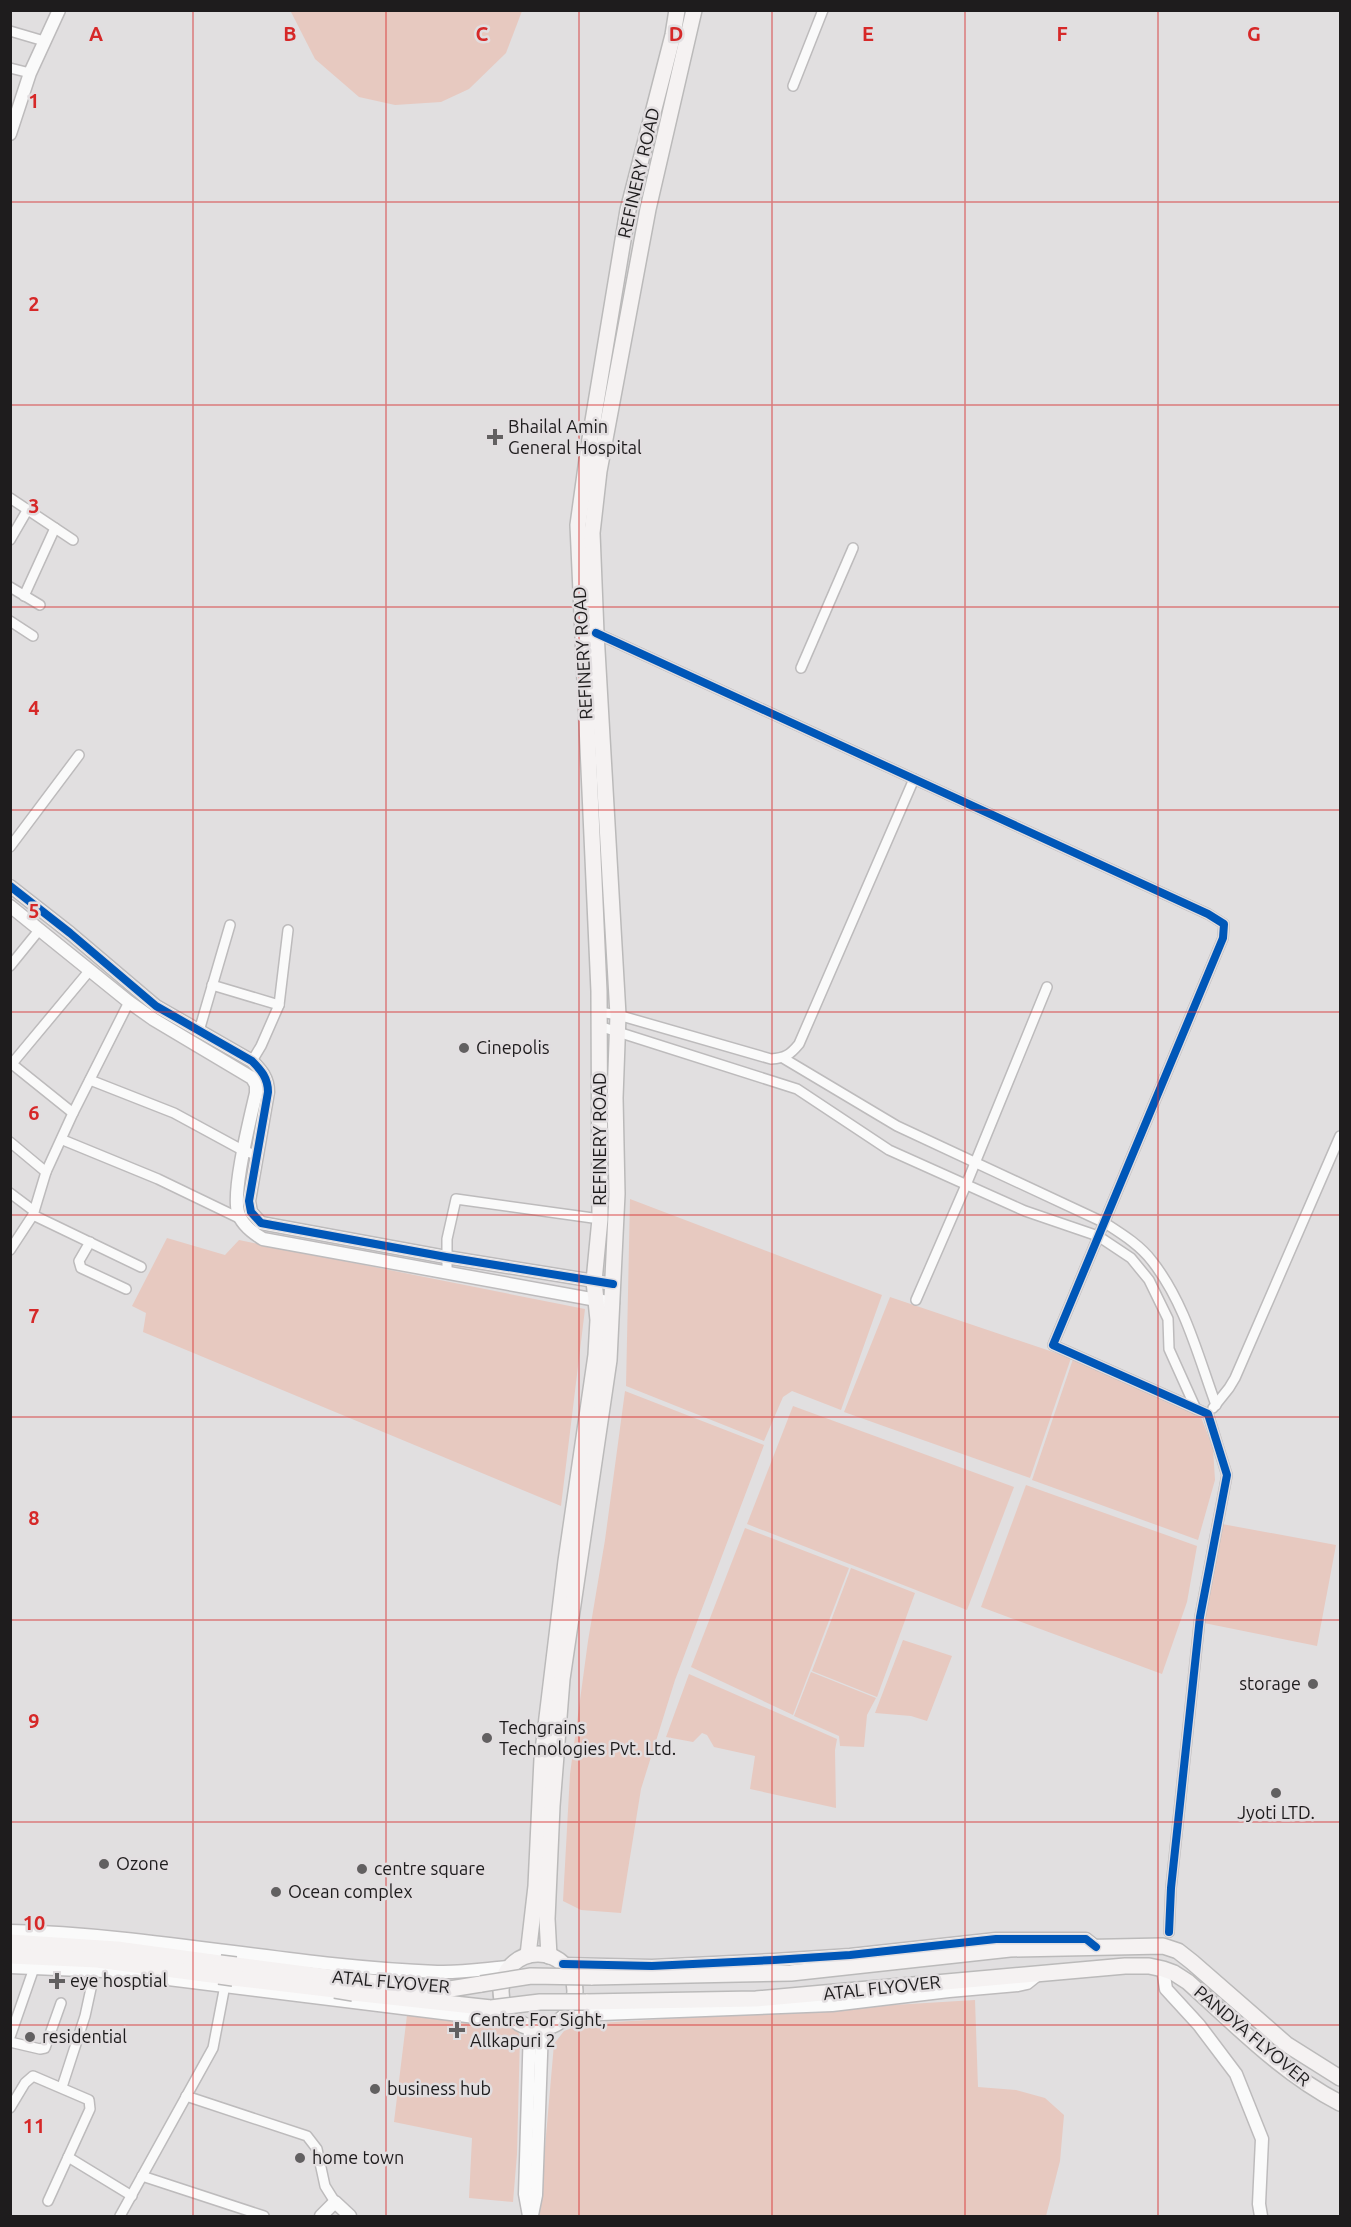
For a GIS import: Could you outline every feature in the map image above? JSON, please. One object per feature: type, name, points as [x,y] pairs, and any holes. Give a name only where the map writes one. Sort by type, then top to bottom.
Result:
[{"type":"main road","name":"REFINERY ROAD","points":[[563,1633],[609,1360],[616,1194],[615,1098],[618,1023],[592,642],[578,534],[582,486],[628,210],[673,35],[677,10]]},
{"type":"main road","name":"REFINERY ROAD","points":[[563,1633],[596,1355],[594,1281],[600,1219],[592,533],[599,471],[648,210],[694,10]]},
{"type":"main road","points":[[528,1955],[562,1678],[563,1633]]},
{"type":"main road","points":[[546,1805],[549,1956]]},
{"type":"main road","name":"ATAL FLYOVER","points":[[10,1942],[117,1949],[444,1990],[531,1976],[791,1973],[1010,1949],[1076,1949],[1170,1943]]},
{"type":"main road","name":"PANDYA FLYOVER","points":[[1170,1943],[1286,2044],[1341,2078]]},
{"type":"main road","points":[[528,1955],[549,1956],[563,1964],[571,1973],[575,1997],[564,2018],[554,2024],[536,2027],[518,2022],[503,2003],[501,1990],[503,1978],[509,1967],[528,1955]]},
{"type":"main road","name":"ATAL FLYOVER","points":[[10,1956],[127,1963],[361,1994],[491,2008],[540,2002],[756,1999],[1125,1966],[1149,1966],[1163,1969]]},
{"type":"main road","name":"PANDYA FLYOVER","points":[[1163,1969],[1188,1982],[1274,2059],[1301,2080],[1341,2103]]},
{"type":"street","points":[[10,134],[13,114],[58,10]]},
{"type":"street","points":[[794,86],[824,11]]},
{"type":"street","points":[[10,31],[44,41]]},
{"type":"street","points":[[10,68],[30,73]]},
{"type":"street","points":[[10,498],[73,540]]},
{"type":"street","points":[[10,540],[28,509]]},
{"type":"street","points":[[24,596],[55,528]]},
{"type":"street","points":[[801,668],[853,548]]},
{"type":"street","points":[[10,587],[40,605]]},
{"type":"street","points":[[10,621],[33,636]]},
{"type":"street","points":[[592,642],[914,779],[1208,914],[1224,924],[1223,938],[1053,1345],[1208,1414],[1227,1474],[1200,1617],[1171,1888],[1170,1943]]},
{"type":"street","points":[[10,847],[79,755]]},
{"type":"street","points":[[599,1019],[771,1059],[783,1058],[792,1053],[799,1044],[914,779]]},
{"type":"street","points":[[10,886],[70,933],[145,998],[252,1061],[263,1073],[268,1086],[249,1201],[251,1212],[261,1223],[446,1257],[613,1284]]},
{"type":"street","points":[[10,906],[129,1002],[153,1019],[252,1078],[256,1084],[256,1093],[236,1202],[241,1219],[248,1228],[263,1239],[596,1302],[613,1303]]},
{"type":"street","points":[[199,1031],[230,925]]},
{"type":"street","points":[[10,966],[40,929]]},
{"type":"street","points":[[252,1061],[279,1005],[288,930]]},
{"type":"street","points":[[73,1113],[11,1065],[90,969]]},
{"type":"street","points":[[213,985],[279,1005]]},
{"type":"street","points":[[916,1300],[1047,987]]},
{"type":"street","points":[[12,1244],[33,1213],[46,1172],[129,1002]]},
{"type":"street","points":[[599,1019],[618,1023],[797,1089],[889,1150],[1025,1211],[1098,1236],[1131,1258],[1149,1280],[1168,1319],[1169,1349],[1196,1409]]},
{"type":"street","points":[[783,1058],[897,1126],[1105,1223],[1138,1247],[1152,1260],[1191,1331],[1216,1405]]},
{"type":"street","points":[[90,1080],[174,1113],[244,1151],[257,1155]]},
{"type":"street","points":[[1208,1414],[1234,1378],[1341,1136]]},
{"type":"street","points":[[63,1140],[158,1179],[241,1219]]},
{"type":"street","points":[[10,1142],[46,1172]]},
{"type":"street","points":[[10,1193],[33,1213],[141,1267]]},
{"type":"street","points":[[447,1273],[447,1239],[456,1198],[600,1219]]},
{"type":"street","points":[[90,1242],[79,1261],[81,1268],[126,1289]]},
{"type":"street","points":[[10,1931],[106,1935],[342,1964],[438,1972],[509,1967]]},
{"type":"street","points":[[563,1964],[652,1966],[774,1960],[850,1955],[996,1939],[1086,1939],[1096,1947]]},
{"type":"street","points":[[120,2217],[213,2048],[225,1986],[228,1951]]},
{"type":"street","points":[[342,1964],[345,2003]]},
{"type":"street","points":[[10,1967],[95,1970],[345,2003],[483,2018],[513,2017]]},
{"type":"street","points":[[10,2037],[34,1968]]},
{"type":"street","points":[[1163,1969],[1166,1989],[1199,2025],[1236,2074],[1262,2139],[1259,2204],[1261,2217]]},
{"type":"street","points":[[62,2087],[85,2016],[95,1970]]},
{"type":"street","points":[[564,2018],[601,2014],[832,2005],[1018,1985],[1027,1983],[1037,1975]]},
{"type":"street","points":[[10,2042],[40,2049],[45,2048],[61,2003]]},
{"type":"street","points":[[531,2217],[536,2195],[536,2027]]},
{"type":"street","points":[[10,2108],[25,2083],[33,2076],[85,2097],[91,2104],[48,2201]]},
{"type":"street","points":[[186,2096],[307,2136],[317,2149],[325,2186],[335,2202],[350,2217]]},
{"type":"street","points":[[68,2157],[132,2196]]},
{"type":"street","points":[[142,2176],[238,2213],[264,2217]]},
{"type":"street","points":[[321,2217],[335,2202]]},
{"type":"shaded area","points":[[290,10],[522,11],[506,53],[469,89],[441,102],[395,105],[359,97],[315,59]]},
{"type":"shaded area","points":[[630,1199],[882,1295],[841,1410],[792,1391],[783,1397],[764,1441],[626,1386]]},
{"type":"shaded area","points":[[167,1238],[225,1255],[239,1240],[585,1309],[561,1506],[143,1332],[146,1313],[132,1306]]},
{"type":"shaded area","points":[[890,1297],[1071,1358],[1030,1478],[844,1412]]},
{"type":"shaded area","points":[[1073,1359],[1201,1417],[1213,1448],[1215,1480],[1198,1540],[1032,1480]]},
{"type":"shaded area","points":[[625,1391],[764,1445],[675,1680],[641,1789],[621,1913],[581,1910],[563,1901],[570,1774]]},
{"type":"shaded area","points":[[793,1406],[1014,1487],[967,1610],[747,1524]]},
{"type":"shaded area","points":[[1026,1485],[1197,1546],[1187,1602],[1162,1674],[981,1607]]},
{"type":"shaded area","points":[[1222,1524],[1336,1545],[1317,1646],[1204,1623]]},
{"type":"shaded area","points":[[745,1528],[849,1568],[793,1715],[691,1667]]},
{"type":"shaded area","points":[[851,1568],[915,1593],[877,1697],[812,1671]]},
{"type":"shaded area","points":[[903,1640],[952,1656],[927,1721],[911,1716],[875,1713]]},
{"type":"shaded area","points":[[811,1672],[876,1698],[867,1715],[864,1747],[840,1746],[839,1736],[794,1716]]},
{"type":"shaded area","points":[[689,1674],[837,1739],[835,1750],[836,1808],[750,1789],[755,1756],[714,1747],[707,1735],[702,1733],[693,1742],[666,1737]]},
{"type":"shaded area","points":[[975,2000],[978,2087],[1016,2090],[1045,2098],[1064,2115],[1060,2161],[1046,2216],[539,2216],[554,2044],[564,2031],[582,2024]]},
{"type":"shaded area","points":[[407,2015],[507,2026],[517,2030],[520,2036],[517,2154],[513,2202],[469,2198],[472,2138],[394,2122]]},
{"type":"cycle path","points":[[596,633],[1208,914],[1224,924],[1223,938],[1053,1345],[1208,1414],[1227,1475],[1200,1617],[1171,1888],[1169,1932]]},
{"type":"cycle path","points":[[10,886],[156,1006],[252,1061],[261,1071],[267,1083],[268,1092],[249,1201],[251,1212],[261,1223],[446,1257],[613,1284]]},
{"type":"cycle path","points":[[563,1964],[652,1966],[774,1960],[850,1955],[996,1939],[1086,1939],[1096,1947]]},
{"type":"place","name":"Bhailal Amin General Hospital","points":[[495,437]]},
{"type":"place","name":"Cinepolis","points":[[464,1048]]},
{"type":"place","name":"storage","points":[[1313,1684]]},
{"type":"place","name":"Techgrains Technologies Pvt. Ltd.","points":[[487,1738]]},
{"type":"place","name":"Jyoti LTD.","points":[[1276,1793]]},
{"type":"place","name":"Ozone","points":[[104,1864]]},
{"type":"place","name":"centre square","points":[[362,1869]]},
{"type":"place","name":"Ocean complex","points":[[276,1892]]},
{"type":"place","name":"eye hosptial","points":[[57,1981]]},
{"type":"place","name":"Centre For Sight, Allkapuri 2","points":[[457,2030]]},
{"type":"place","name":"residential","points":[[30,2037]]},
{"type":"place","name":"business hub","points":[[375,2089]]},
{"type":"place","name":"home town","points":[[300,2158]]}]
